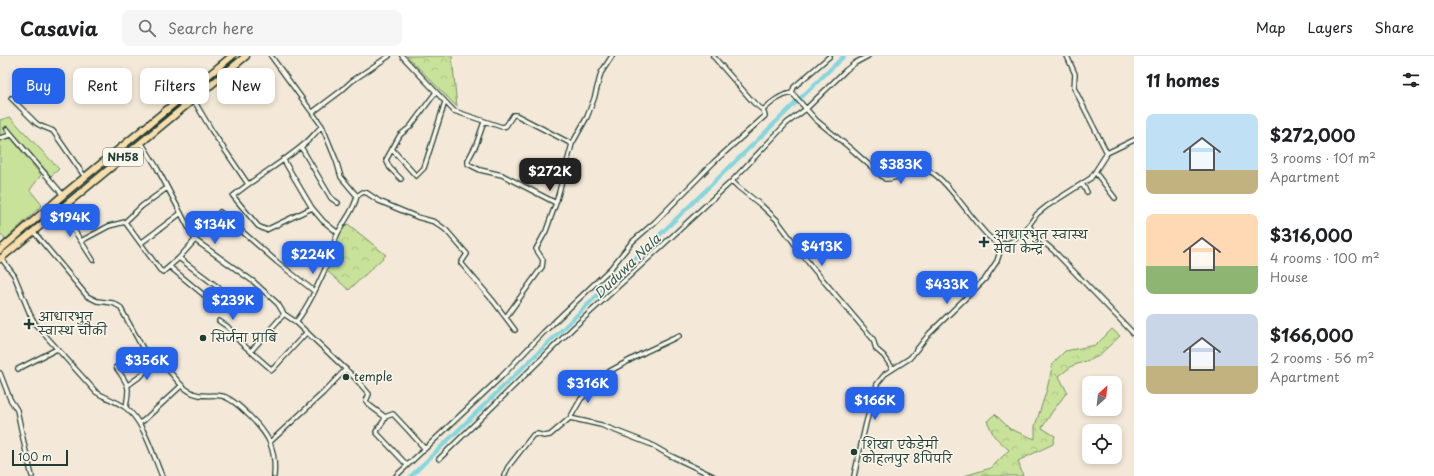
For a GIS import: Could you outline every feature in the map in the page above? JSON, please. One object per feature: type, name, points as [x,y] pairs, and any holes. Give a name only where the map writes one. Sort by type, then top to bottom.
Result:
[{"type":"highway","name":"NH58","points":[[0,250],[63,195],[232,56]]},
{"type":"highway","name":"NH58","points":[[209,87],[246,56]]},
{"type":"highway","name":"NH58","points":[[1,258],[188,104]]},
{"type":"street","points":[[271,56],[322,126],[341,177],[357,196]]},
{"type":"street","points":[[312,112],[352,81],[389,56]]},
{"type":"street","points":[[402,56],[454,111],[502,127],[506,126],[513,115],[516,115],[572,144]]},
{"type":"street","points":[[506,317],[542,267],[543,260],[536,249],[546,231],[556,203],[572,144],[594,99],[600,72],[612,56]]},
{"type":"street","points":[[396,476],[496,381],[544,332],[611,268],[632,242],[655,222],[714,162],[765,116],[763,110],[754,103],[713,56]]},
{"type":"street","points":[[792,93],[794,87],[830,56]]},
{"type":"street","points":[[439,458],[518,380],[732,180],[787,123],[846,70],[868,56]]},
{"type":"street","points":[[1067,56],[1075,74],[1076,81],[1074,88],[1107,153]]},
{"type":"street","points":[[401,179],[390,168],[386,160],[400,135],[410,127],[436,92]]},
{"type":"street","points":[[763,110],[784,94],[792,93]]},
{"type":"street","points":[[792,93],[816,120],[885,179],[891,180],[922,169],[935,174],[956,195],[987,236],[1001,245],[1010,243],[1029,225],[1037,214],[1082,184],[1095,172],[1107,153],[1134,140]]},
{"type":"street","points":[[11,98],[36,123],[53,131],[85,177]]},
{"type":"street","points":[[392,149],[416,176],[424,168],[445,102]]},
{"type":"street","points":[[195,104],[248,184]]},
{"type":"street","points":[[484,122],[476,146],[468,160],[468,164],[480,170],[502,175],[556,203]]},
{"type":"street","points":[[312,208],[266,230],[258,226],[233,196],[301,147],[322,126]]},
{"type":"street","points":[[7,129],[11,136],[63,195]]},
{"type":"street","points":[[0,138],[11,136]]},
{"type":"street","points":[[141,142],[156,166],[195,240],[254,282],[278,304],[284,314],[307,332],[346,369],[369,394],[366,401],[369,405],[386,416]]},
{"type":"street","points":[[301,147],[331,198],[338,203]]},
{"type":"street","points":[[284,159],[312,208],[323,221],[338,233]]},
{"type":"street","points":[[1095,172],[1115,198]]},
{"type":"street","points":[[732,180],[738,187],[777,220],[811,266],[873,339],[876,349],[884,356],[893,369]]},
{"type":"street","points":[[1082,184],[1087,192]]},
{"type":"street","points":[[80,241],[109,226],[125,222],[142,206],[167,188]]},
{"type":"street","points":[[296,322],[305,310],[327,264],[338,233],[353,208],[357,196],[363,192],[379,201],[417,217],[436,222],[442,226],[467,254],[461,263],[515,330]]},
{"type":"street","points":[[60,208],[93,260]]},
{"type":"street","points":[[220,212],[277,262],[314,291]]},
{"type":"street","points":[[141,243],[181,213]]},
{"type":"street","points":[[125,222],[163,272],[170,267],[195,240]]},
{"type":"street","points":[[1029,225],[1034,234],[1054,251],[1134,334]]},
{"type":"street","points":[[33,231],[88,296],[97,301],[113,303],[120,308],[151,363]]},
{"type":"street","points":[[854,476],[866,423],[877,384],[885,374],[910,358],[929,334],[986,279],[997,261],[1001,245]]},
{"type":"street","points":[[1,258],[14,275],[36,325],[96,392],[126,408],[139,422],[162,476]]},
{"type":"street","points":[[179,258],[235,300]]},
{"type":"street","points":[[170,267],[205,296]]},
{"type":"street","points":[[251,351],[284,314]]},
{"type":"street","points":[[219,321],[228,327],[240,342],[272,370],[307,332]]},
{"type":"street","points":[[504,476],[508,467],[533,435],[550,435],[570,418],[582,399],[610,371],[638,355],[680,336]]},
{"type":"street","points":[[18,369],[57,349]]},
{"type":"street","points":[[128,385],[142,375],[151,363]]},
{"type":"street","points":[[151,363],[162,365],[181,386],[190,392],[198,395],[222,396],[235,403],[249,415],[270,442],[275,467],[274,476]]},
{"type":"street","points":[[116,367],[128,385],[129,390],[126,408]]},
{"type":"street","points":[[270,442],[323,393],[346,369]]},
{"type":"street","points":[[0,373],[10,399],[17,410],[24,448],[32,476]]},
{"type":"street","points":[[139,422],[181,386]]},
{"type":"street","points":[[386,416],[392,414],[425,449]]},
{"type":"street","points":[[386,416],[385,421],[376,430],[376,432],[407,465]]},
{"type":"street","points":[[570,418],[601,425],[650,444],[669,455],[713,476]]},
{"type":"green space","points":[[407,56],[452,56],[457,107]]},
{"type":"green space","points":[[10,117],[59,169],[51,176],[7,126],[3,128],[41,175],[30,190],[42,205],[5,240],[0,233],[0,120]]},
{"type":"green space","points":[[348,224],[386,255],[349,290],[326,270],[340,231]]},
{"type":"green space","points":[[1112,329],[1120,336],[1097,357],[1072,366],[1059,376],[1067,392],[1042,428],[1055,436],[1053,444],[1018,461],[1023,476],[964,476],[991,468],[1009,450],[994,436],[987,421],[995,414],[1010,429],[1035,439],[1035,426],[1047,389],[1053,363],[1065,351],[1096,345]]},
{"type":"waterway","name":"Duduwa Nala","points":[[411,476],[844,56]]},
{"type":"place","name":"आधारभुत स्वास्थ सेवा केन्द्र","points":[[984,242]]},
{"type":"place","name":"आधारभुत स्वास्थ चौकी","points":[[29,324]]},
{"type":"place","name":"सिर्जना प्राबि","points":[[203,338]]},
{"type":"place","name":"temple","points":[[346,377]]},
{"type":"place","name":"शिखा एकेडेमी कोहलपुर 8पिपरि","points":[[854,452]]}]
